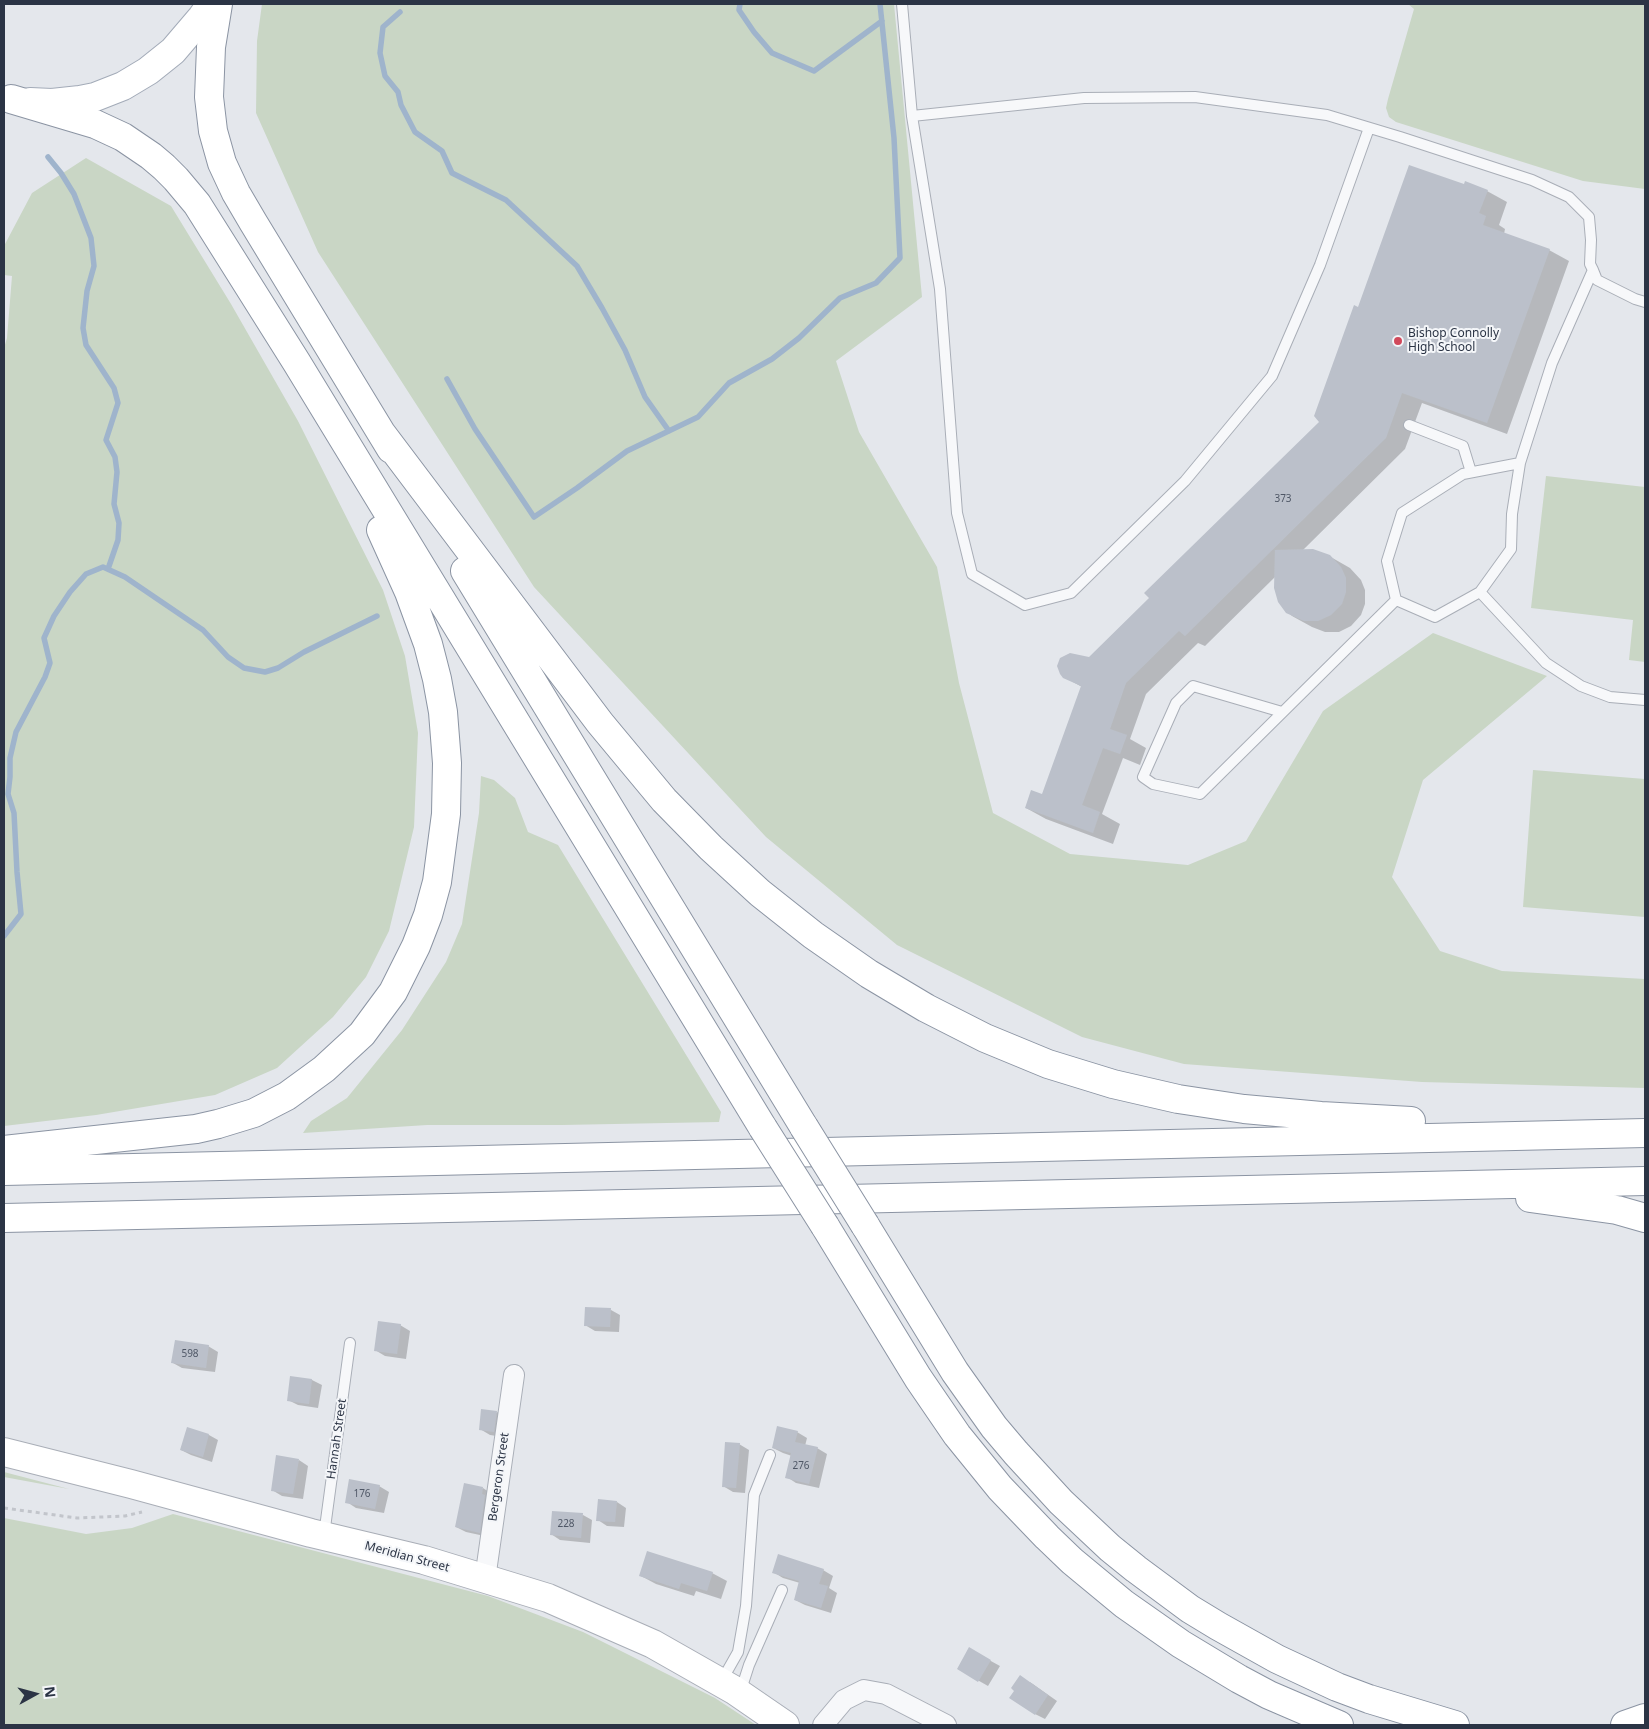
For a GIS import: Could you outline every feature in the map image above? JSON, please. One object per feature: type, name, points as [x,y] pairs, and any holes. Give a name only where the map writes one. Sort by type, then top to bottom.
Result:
[{"type":"main road","points":[[7,98],[38,103],[80,100],[95,97],[123,86],[148,71],[173,50],[211,4]]},
{"type":"main road","points":[[218,4],[211,47],[208,97],[213,131],[222,163],[236,193],[804,1127],[955,1372],[994,1427],[1061,1502],[1110,1548],[1149,1580],[1190,1609],[1277,1659],[1337,1687],[1369,1699],[1455,1725]]},
{"type":"main road","points":[[7,98],[78,118],[110,130],[138,147],[164,167],[188,191],[297,363],[763,1128],[918,1378],[957,1435],[1000,1488],[1072,1561],[1124,1604],[1181,1644],[1269,1695],[1339,1725]]},
{"type":"main road","points":[[4,1150],[196,1129],[242,1117],[276,1102],[324,1070],[362,1034],[401,978],[423,930],[436,882],[446,814],[448,781],[443,712],[437,679],[420,620],[395,561],[297,363]]},
{"type":"main road","points":[[382,434],[600,723],[664,800],[736,872],[786,915],[855,964],[926,1008],[985,1038],[1048,1064],[1113,1084],[1178,1099],[1244,1109],[1354,1119],[1645,1133]]},
{"type":"main road","points":[[4,1171],[1645,1133]]},
{"type":"main road","points":[[4,1218],[1645,1181]]},
{"type":"main road","points":[[1337,1188],[1536,1198],[1617,1210],[1645,1218]]},
{"type":"main road","name":"Meridian Street","points":[[4,1452],[324,1536],[424,1560],[548,1598],[653,1644],[730,1688],[785,1725]]},
{"type":"main road","points":[[1626,1725],[1645,1718]]},
{"type":"street","name":"Bergeron Street","points":[[484,1578],[514,1375]]},
{"type":"street","points":[[823,1725],[844,1700],[864,1690],[886,1694],[946,1725]]},
{"type":"lane","points":[[902,4],[912,116],[940,289],[957,513],[972,574],[1025,605],[1071,593],[1185,482],[1272,376],[1320,265],[1369,128]]},
{"type":"lane","points":[[912,116],[1084,98],[1195,97],[1327,116],[1532,180],[1569,197],[1590,217],[1590,264],[1598,280],[1635,299],[1645,302]]},
{"type":"lane","points":[[1396,600],[1435,617],[1480,592],[1511,549],[1512,514],[1520,463],[1552,363],[1593,270]]},
{"type":"lane","points":[[1409,425],[1462,446],[1471,472]]},
{"type":"lane","points":[[1396,600],[1387,561],[1402,513],[1463,474],[1520,463]]},
{"type":"lane","points":[[1480,592],[1546,662],[1580,686],[1610,697],[1645,700]]},
{"type":"lane","points":[[1282,712],[1193,686],[1176,703],[1143,777],[1153,784],[1200,794],[1396,600]]},
{"type":"lane","name":"Hannah Street","points":[[324,1536],[350,1342]]},
{"type":"lane","points":[[730,1688],[746,1606],[754,1495],[770,1456]]},
{"type":"lane","points":[[730,1688],[749,1665],[782,1590]]},
{"type":"path","points":[[4,1508],[77,1518],[125,1516],[142,1511]]},
{"type":"green space","points":[[262,4],[894,4],[922,297],[836,361],[859,432],[937,567],[959,683],[993,813],[1070,854],[1188,865],[1246,841],[1323,711],[1433,633],[1547,676],[1423,780],[1392,877],[1440,951],[1502,971],[1645,979],[1645,1088],[1422,1082],[1184,1064],[1082,1037],[897,945],[766,837],[534,587],[318,252],[256,113],[257,41]]},
{"type":"green space","points":[[1408,4],[1645,4],[1645,189],[1583,181],[1396,122],[1389,117],[1386,108],[1388,99],[1414,9]]},
{"type":"green space","points":[[86,158],[171,206],[231,304],[298,421],[383,590],[405,656],[418,733],[414,827],[389,931],[366,977],[333,1017],[277,1068],[215,1095],[96,1115],[4,1126],[4,348],[7,338],[12,276],[4,275],[4,246],[32,193]]},
{"type":"green space","points":[[1546,476],[1645,487],[1645,662],[1629,660],[1633,620],[1531,608]]},
{"type":"green space","points":[[1533,770],[1645,779],[1645,917],[1523,907]]},
{"type":"green space","points":[[481,776],[494,780],[515,798],[528,832],[558,845],[721,1112],[719,1122],[427,1125],[303,1133],[311,1121],[347,1098],[402,1030],[446,962],[462,924],[479,813]]},
{"type":"green space","points":[[4,1472],[69,1489],[4,1477]]},
{"type":"green space","points":[[173,1514],[488,1596],[583,1632],[715,1698],[756,1725],[4,1725],[4,1518],[86,1534],[132,1528]]},
{"type":"building","points":[[1409,165],[1464,184],[1465,181],[1488,190],[1479,213],[1486,216],[1483,225],[1550,249],[1487,423],[1402,393],[1386,438],[1185,636],[1179,631],[1126,683],[1110,729],[1127,735],[1120,754],[1103,748],[1082,805],[1100,812],[1093,833],[1025,808],[1031,790],[1042,794],[1081,686],[1063,678],[1060,674],[1057,666],[1060,658],[1070,653],[1089,657],[1149,598],[1144,593],[1319,422],[1314,416],[1354,305],[1358,307]]},
{"type":"building","points":[[1313,549],[1330,555],[1341,567],[1346,578],[1346,592],[1342,604],[1331,615],[1318,621],[1304,621],[1286,613],[1278,602],[1274,588],[1275,550]]},
{"type":"building","points":[[585,1307],[611,1308],[610,1327],[584,1326]]},
{"type":"building","points":[[378,1321],[401,1324],[397,1354],[374,1351]]},
{"type":"building","points":[[175,1340],[209,1345],[206,1368],[171,1363]]},
{"type":"building","points":[[290,1376],[312,1379],[309,1404],[287,1401]]},
{"type":"building","points":[[481,1409],[497,1411],[494,1432],[479,1430]]},
{"type":"building","points":[[777,1426],[798,1431],[795,1442],[818,1447],[809,1484],[785,1478],[791,1453],[772,1448]]},
{"type":"building","points":[[187,1427],[209,1434],[203,1457],[180,1450]]},
{"type":"building","points":[[725,1442],[740,1443],[736,1488],[722,1487]]},
{"type":"building","points":[[276,1455],[299,1459],[293,1494],[271,1491]]},
{"type":"building","points":[[349,1479],[380,1485],[375,1509],[345,1503]]},
{"type":"building","points":[[464,1483],[483,1487],[482,1494],[485,1495],[480,1533],[455,1527]]},
{"type":"building","points":[[598,1499],[617,1501],[615,1522],[596,1521]]},
{"type":"building","points":[[552,1511],[583,1513],[581,1538],[550,1535]]},
{"type":"building","points":[[647,1551],[713,1572],[707,1591],[681,1583],[679,1589],[639,1576]]},
{"type":"building","points":[[778,1554],[824,1569],[819,1584],[828,1586],[821,1608],[794,1600],[799,1581],[772,1573]]},
{"type":"building","points":[[969,1647],[991,1660],[978,1682],[957,1669]]},
{"type":"building","points":[[1020,1675],[1048,1695],[1035,1715],[1009,1698],[1014,1691],[1011,1688]]},
{"type":"waterway","points":[[740,4],[739,10],[772,53],[814,71],[882,21]]},
{"type":"waterway","points":[[447,379],[475,429],[534,517],[627,451],[698,417],[729,383],[772,359],[799,338],[840,298],[876,283],[900,258],[894,138],[880,4]]},
{"type":"waterway","points":[[400,12],[383,27],[380,53],[385,76],[398,92],[401,105],[415,132],[442,151],[452,173],[506,200],[577,266],[625,350],[645,397],[669,431]]},
{"type":"waterway","points":[[48,157],[74,194],[91,238],[94,266],[87,291],[83,328],[86,345],[114,388],[118,403],[106,440],[115,457],[117,472],[114,504],[119,523],[118,540],[108,569]]},
{"type":"waterway","points":[[4,936],[21,914],[14,813],[8,794],[10,758],[16,732],[45,677],[50,663],[44,638],[54,616],[70,592],[86,574],[103,567],[125,577],[203,630],[228,657],[244,668],[265,672],[278,668],[304,652],[377,616]]},
{"type":"place","name":"Bishop Connolly High School","points":[[1398,341]]}]
